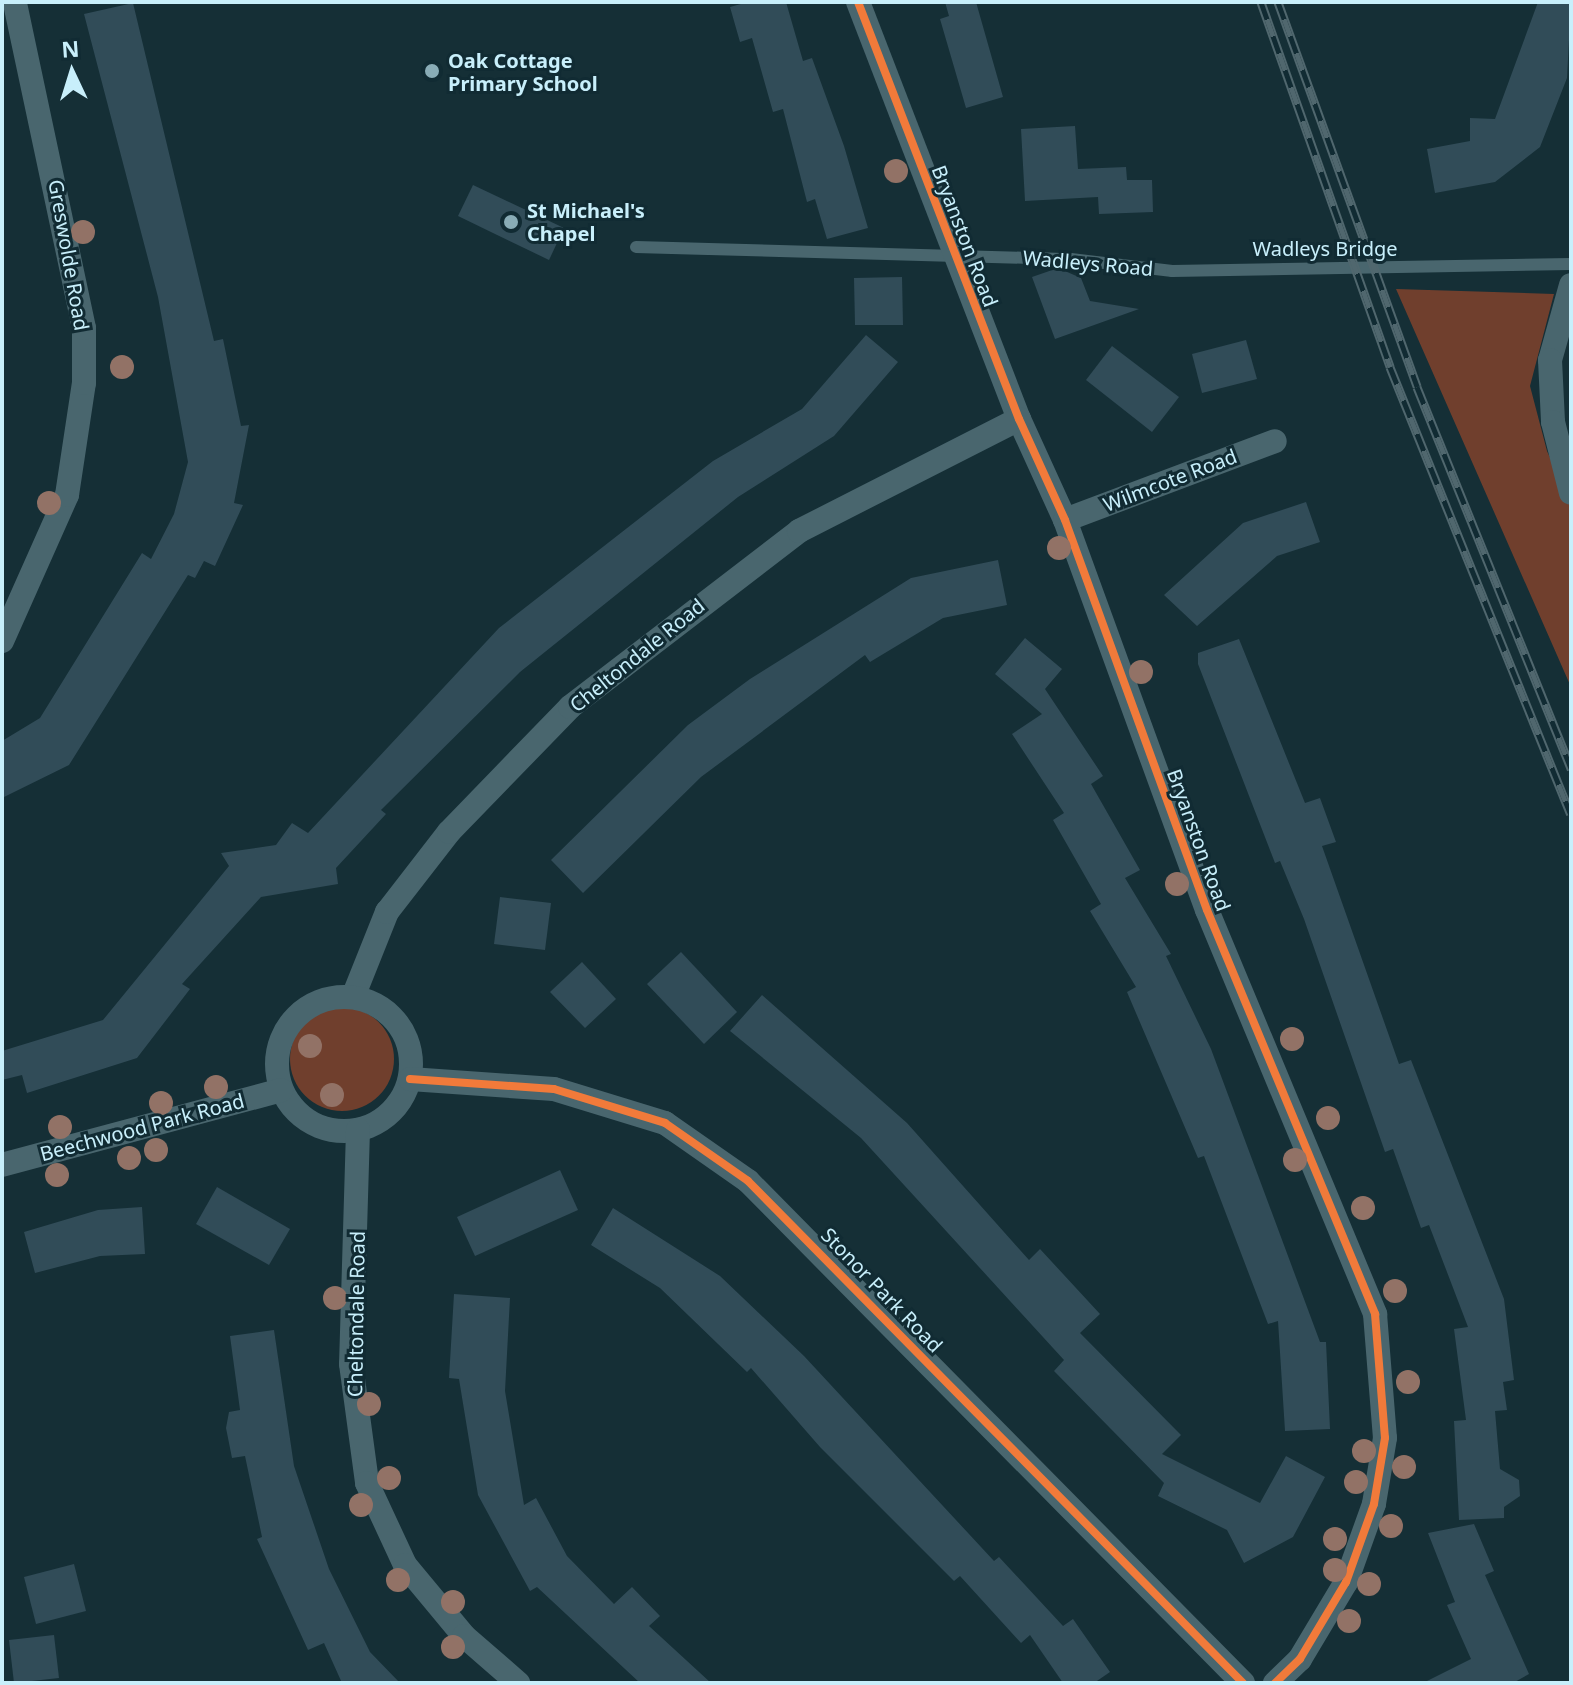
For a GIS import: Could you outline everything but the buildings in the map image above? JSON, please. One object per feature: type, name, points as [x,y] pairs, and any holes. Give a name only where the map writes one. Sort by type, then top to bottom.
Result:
[{"type":"street","name":"Greswolde Road","points":[[2,641],[67,495],[84,383],[84,328],[15,2]]},
{"type":"street","name":"Bryanston Road","points":[[858,2],[1019,419],[1065,520],[1207,910],[1375,1314],[1385,1438],[1374,1504],[1346,1582],[1300,1659],[1275,1683]]},
{"type":"street","points":[[1571,285],[1550,360],[1553,422],[1571,493]]},
{"type":"street","name":"Cheltondale Road","points":[[353,997],[387,912],[449,832],[570,707],[799,531],[1019,419]]},
{"type":"street","name":"Wilmcote Road","points":[[1065,520],[1275,441]]},
{"type":"street","points":[[353,997],[371,1002],[399,1025],[411,1060],[410,1079],[385,1117],[358,1130],[312,1124],[281,1090],[276,1055],[290,1023],[318,1001],[353,997]]},
{"type":"street","name":"Stonor Park Road","points":[[410,1079],[554,1089],[665,1123],[748,1181],[1243,1683]]},
{"type":"street","name":"Beechwood Park Road","points":[[2,1165],[281,1090]]},
{"type":"street","name":"Cheltondale Road","points":[[358,1130],[351,1364],[367,1483],[405,1565],[464,1636],[518,1683]]},
{"type":"lane","name":"Wadleys Road","points":[[636,247],[955,253],[1172,271],[1221,267]]},
{"type":"lane","name":"Wadleys Bridge","points":[[1221,267],[1429,269],[1571,264]]},
{"type":"shaded area","points":[[1396,289],[1554,294],[1530,386],[1547,451],[1571,504],[1571,687]]},
{"type":"shaded area","points":[[342,1007],[362,1011],[379,1022],[390,1039],[394,1059],[390,1079],[379,1096],[362,1107],[342,1111],[322,1107],[305,1096],[294,1079],[290,1059],[294,1039],[305,1022],[322,1011]]},
{"type":"railway","points":[[1261,2],[1390,367],[1571,814]]},
{"type":"railway","points":[[1278,2],[1417,387],[1571,769]]},
{"type":"cycle path","points":[[858,2],[1019,419],[1065,520],[1207,910],[1375,1314],[1385,1438],[1374,1504],[1346,1582],[1300,1659],[1275,1683]]},
{"type":"cycle path","points":[[410,1079],[554,1089],[665,1123],[748,1181],[1243,1683]]},
{"type":"place","name":"Oak Cottage Primary School","points":[[432,71]]},
{"type":"place","name":"St Michael's Chapel","points":[[511,222]]}]
